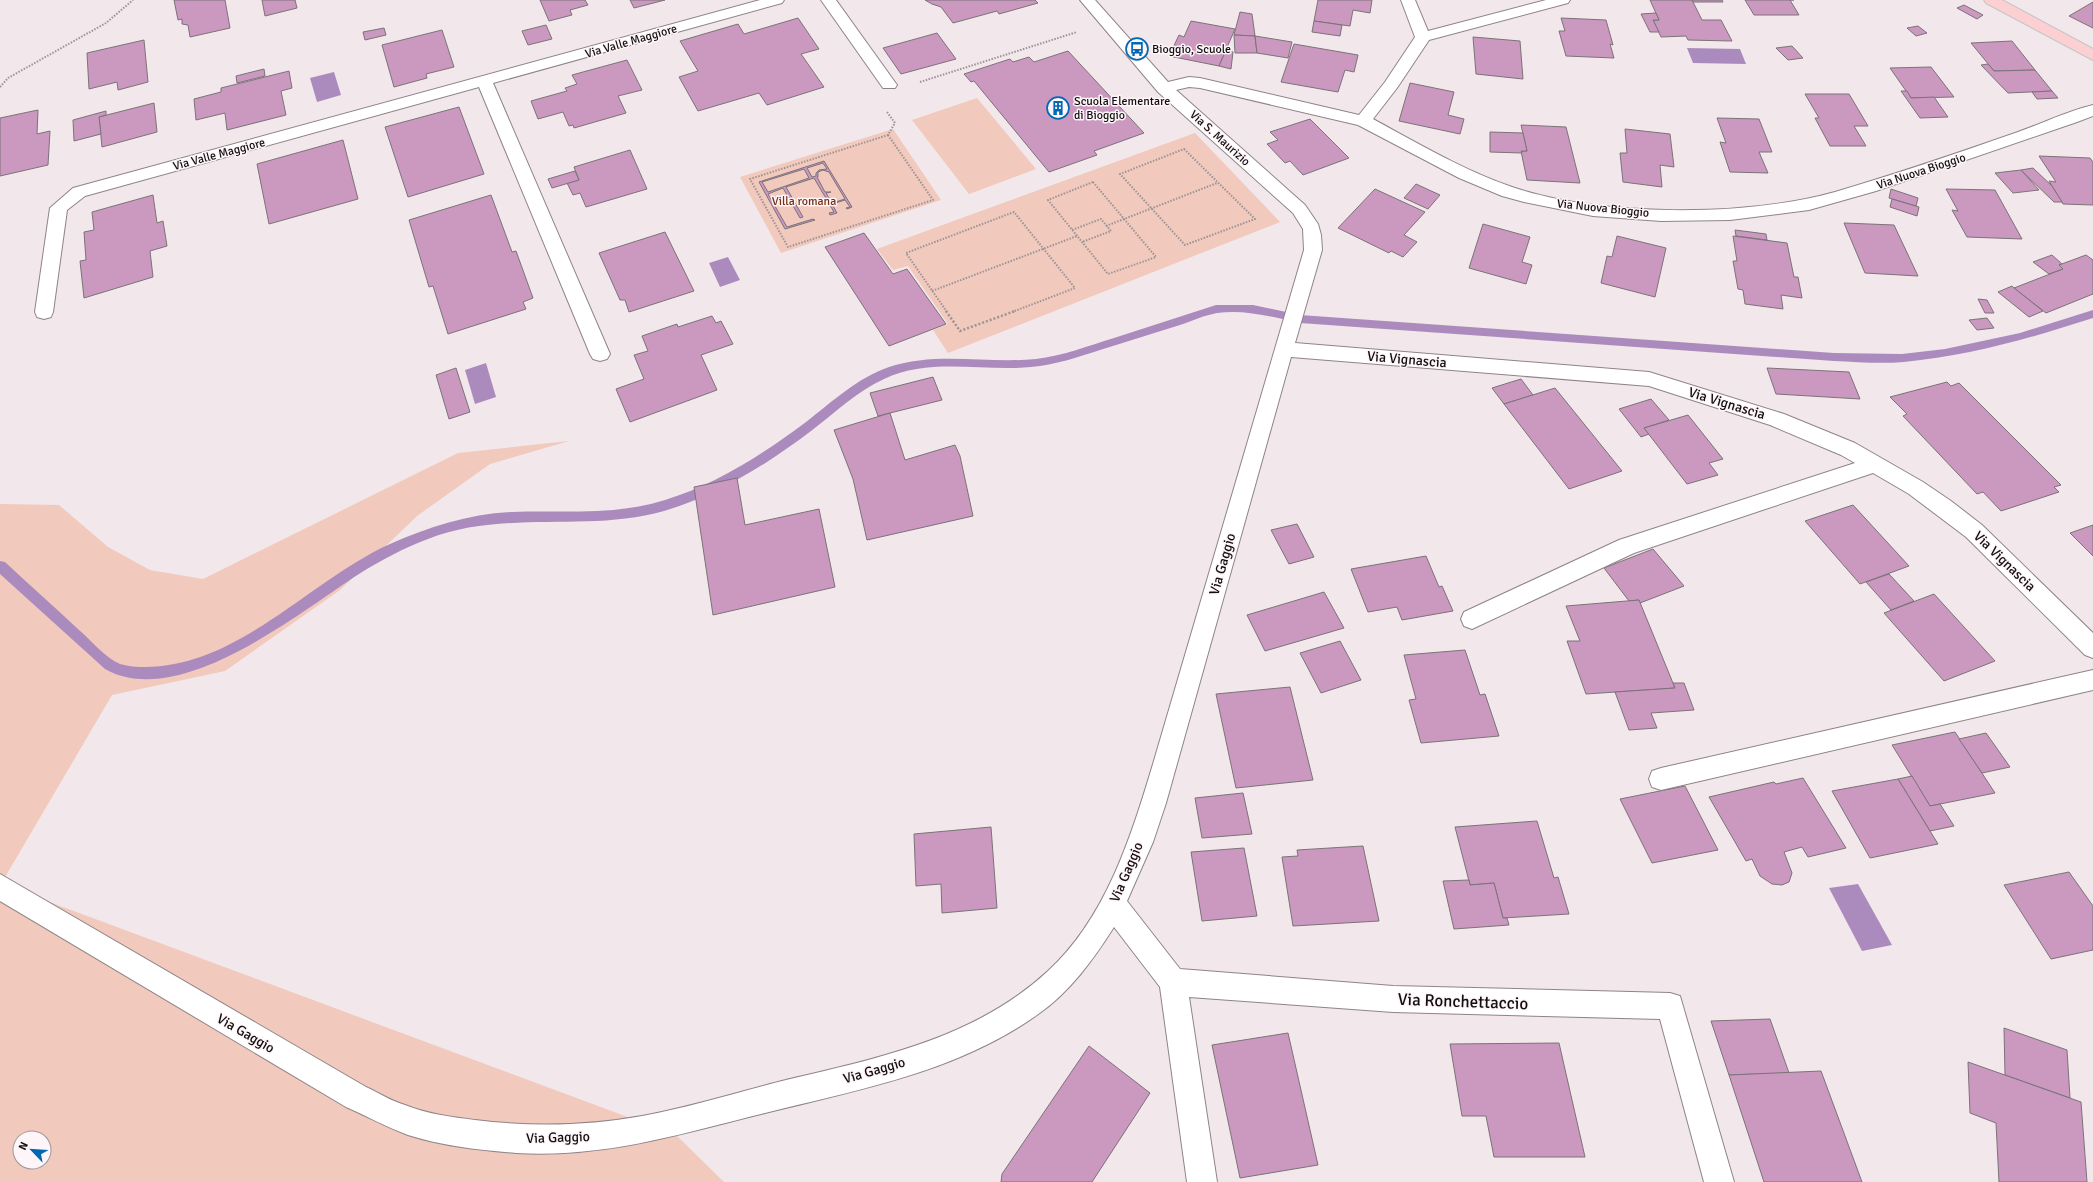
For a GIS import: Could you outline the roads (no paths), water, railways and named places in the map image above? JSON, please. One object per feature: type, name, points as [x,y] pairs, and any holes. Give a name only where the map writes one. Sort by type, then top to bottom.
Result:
[{"type":"main road","points":[[1991,0],[2093,55]]},
{"type":"street","name":"Via Valle Maggiore","points":[[44,312],[59,208],[79,192],[485,82],[777,0]]},
{"type":"street","points":[[828,0],[889,85]]},
{"type":"street","name":"Via S. Maurizio","points":[[1087,0],[1164,88],[1294,203],[1307,218],[1314,236],[1313,250],[1301,288]]},
{"type":"street","points":[[1408,0],[1423,37]]},
{"type":"street","points":[[1363,121],[1391,85],[1423,37],[1563,0]]},
{"type":"street","points":[[485,82],[600,354]]},
{"type":"street","name":"Via Nuova Bioggio","points":[[1164,88],[1189,82],[1200,83],[1363,121],[1464,174],[1529,198],[1563,205],[1606,211],[1675,215],[1725,215],[1792,208],[1856,192],[2023,138],[2093,110]]},
{"type":"street","name":"Via Gaggio","points":[[0,887],[356,1097],[407,1121],[471,1135],[546,1140],[623,1133],[698,1117],[884,1068],[948,1048],[996,1027],[1033,1003],[1068,969],[1093,937],[1113,904],[1157,793],[1301,288]]},
{"type":"street","name":"Via Vignascia","points":[[1284,349],[1649,379],[1777,419],[1824,438],[1876,464],[1944,507],[1974,531],[2093,648]]},
{"type":"street","points":[[1472,619],[1627,546],[1876,464]]},
{"type":"street","points":[[1661,779],[2093,680]]},
{"type":"street","points":[[1113,904],[1173,982],[1202,1182]]},
{"type":"street","name":"Via Ronchettaccio","points":[[1173,982],[1393,999],[1670,1006],[1719,1182]]},
{"type":"waterway","points":[[0,566],[109,665],[123,671],[133,673],[150,673],[187,667],[222,654],[257,635],[357,569],[390,550],[435,531],[466,523],[510,517],[594,517],[627,514],[666,505],[708,489],[748,468],[786,443],[859,388],[894,370],[910,366],[945,363],[1018,364],[1044,362],[1062,358],[1216,309],[1253,309],[1300,319],[1834,357],[1902,358],[1945,353],[2021,337],[2093,314]]},
{"type":"place","name":"Bioggio, Scuole","points":[[1137,49]]},
{"type":"place","name":"Scuola Elementare di Bioggio","points":[[1058,108]]},
{"type":"park label","name":"Villa romana","points":[[804,201]]}]
